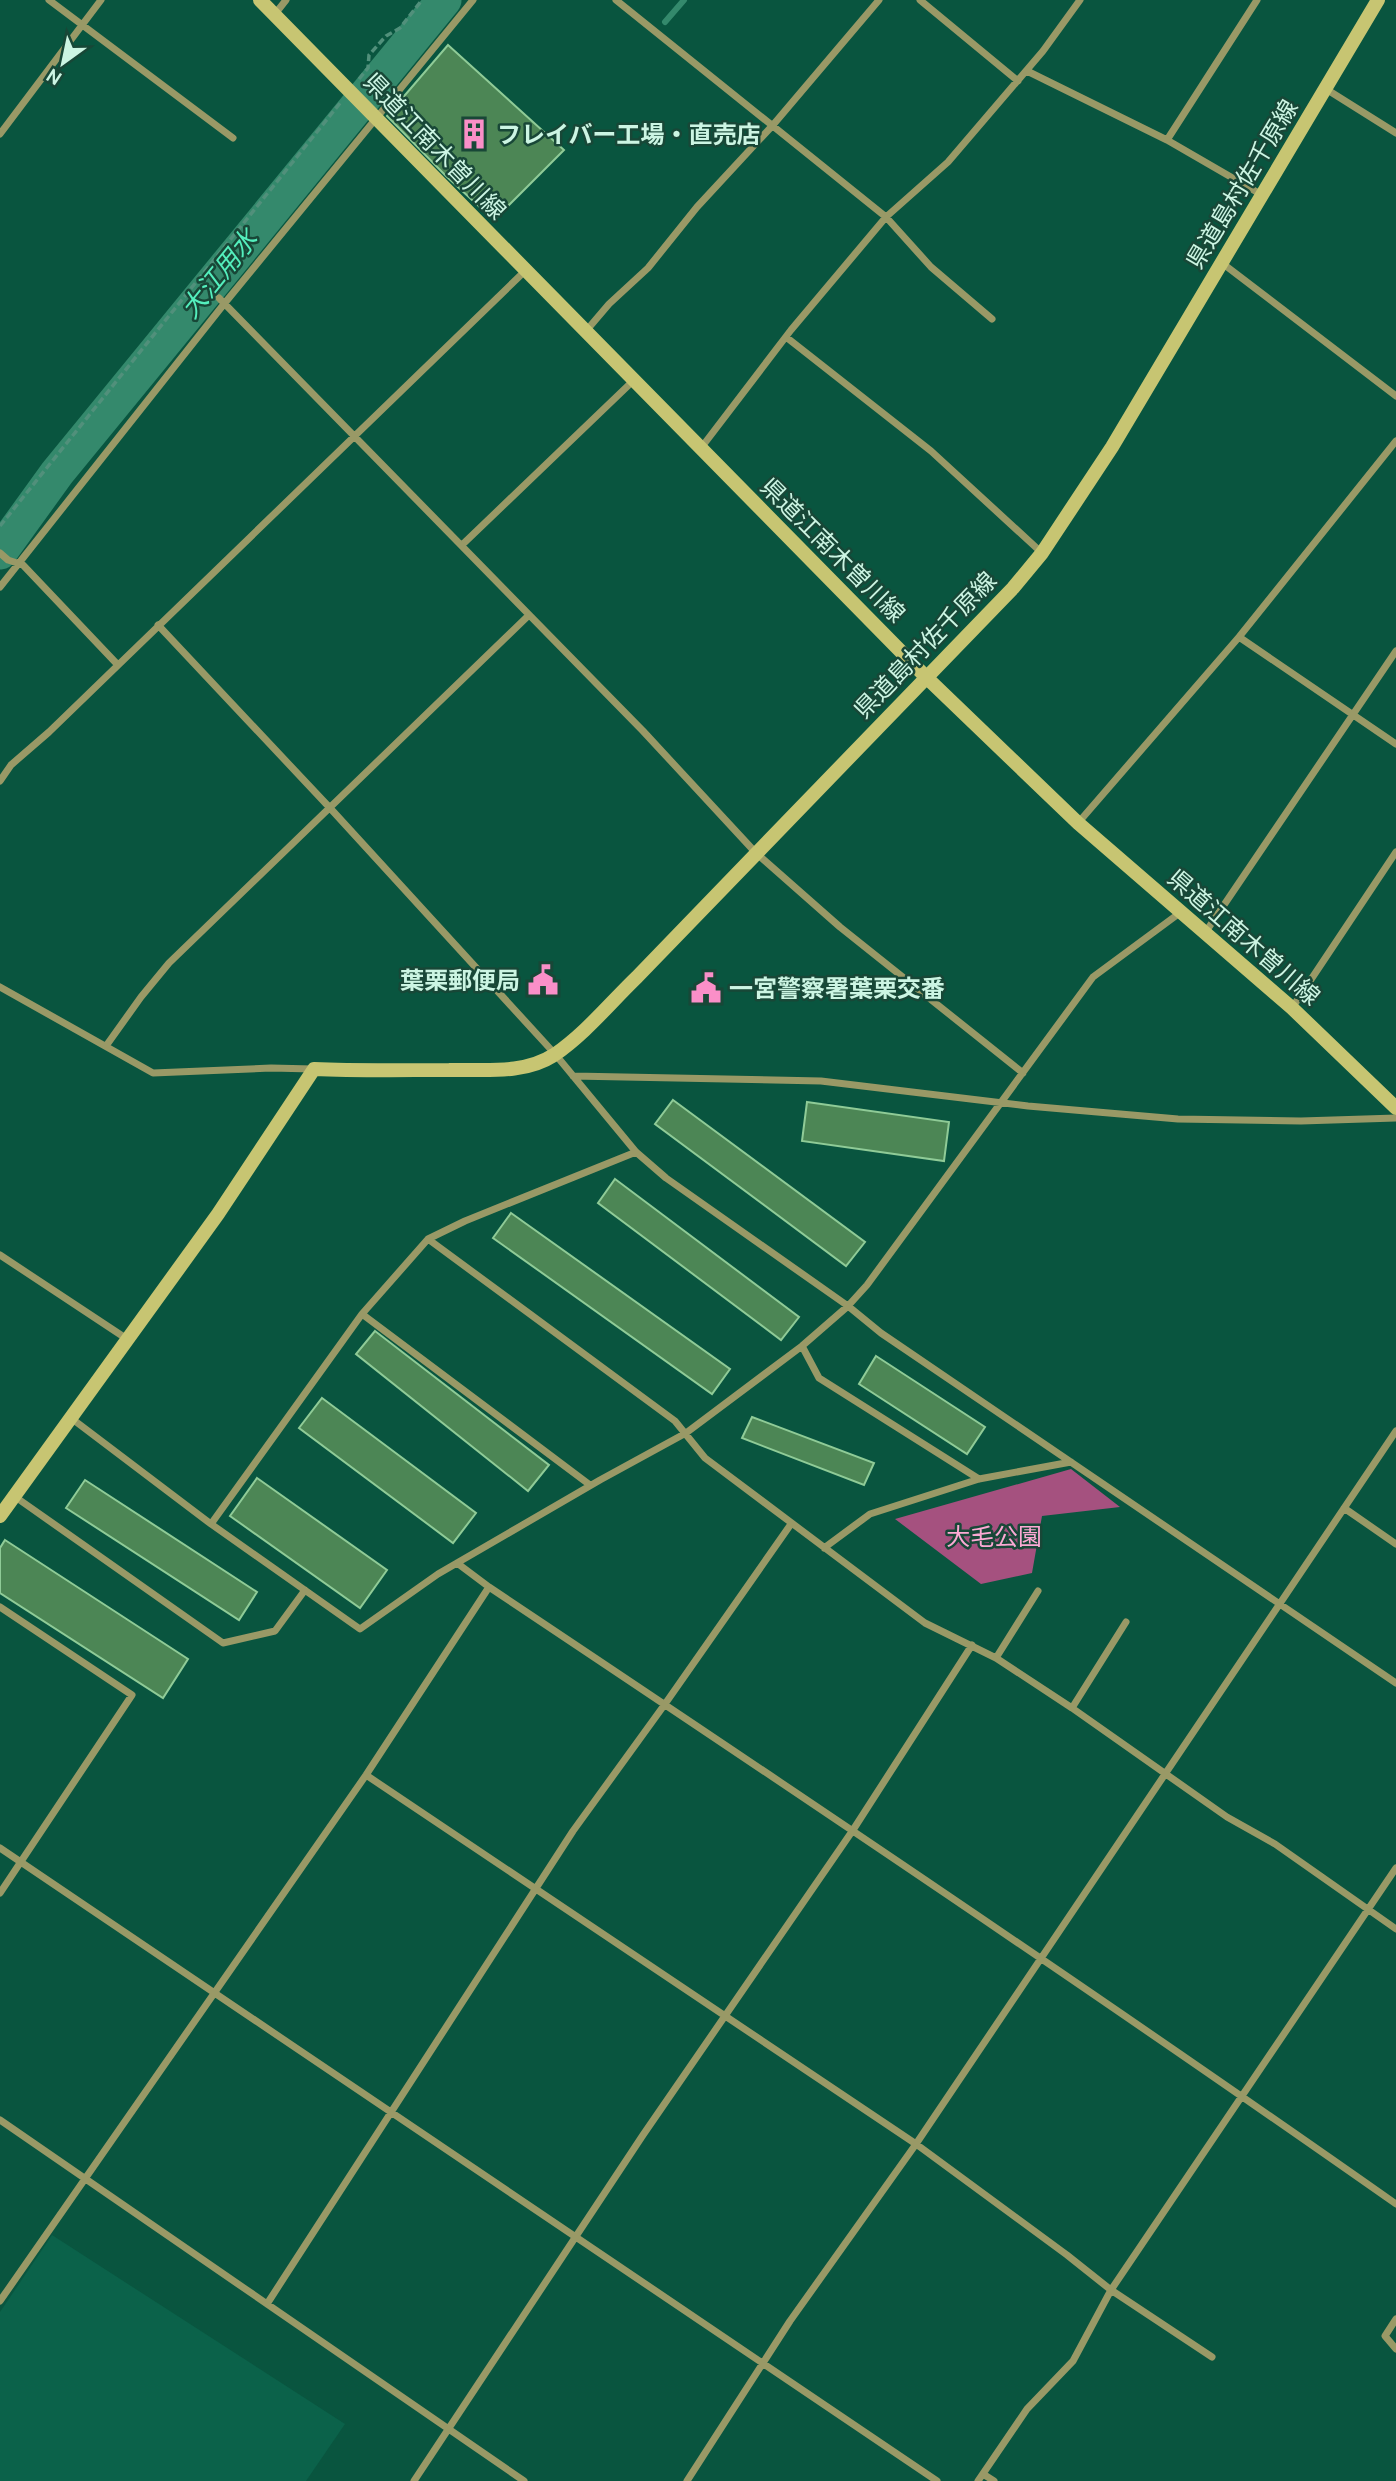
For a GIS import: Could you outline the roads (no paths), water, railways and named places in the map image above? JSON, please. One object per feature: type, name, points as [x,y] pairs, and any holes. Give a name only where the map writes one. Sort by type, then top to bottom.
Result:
[{"type":"main road","name":"県道江南木曽川線","points":[[260,0],[926,677],[1078,823],[1293,1008],[1396,1108]]},
{"type":"main road","name":"県道島村佐千原線","points":[[314,1069],[391,1072],[508,1070],[531,1065],[555,1054],[577,1037],[637,977],[979,625],[1042,553],[1112,447],[1378,0]]},
{"type":"main road","points":[[0,1516],[218,1214],[314,1069]]},
{"type":"street","points":[[50,0],[233,138]]},
{"type":"street","points":[[0,134],[102,0]]},
{"type":"street","points":[[274,15],[286,0]]},
{"type":"street","points":[[0,587],[222,301],[473,0]]},
{"type":"street","points":[[616,0],[886,217],[930,267],[992,319]]},
{"type":"street","points":[[586,331],[609,304],[648,268],[697,207],[773,125],[879,0]]},
{"type":"street","points":[[920,0],[1018,81]]},
{"type":"street","points":[[701,448],[786,337],[886,217],[948,162],[1027,71],[1080,0]]},
{"type":"street","points":[[1167,139],[1257,0]]},
{"type":"street","points":[[1027,71],[1167,139],[1262,195]]},
{"type":"street","points":[[1325,88],[1396,133]]},
{"type":"street","points":[[1222,263],[1396,396]]},
{"type":"street","points":[[0,782],[10,765],[49,732],[525,271]]},
{"type":"street","points":[[222,301],[643,730],[756,853],[840,927],[1023,1073]]},
{"type":"street","points":[[786,337],[930,451],[1042,553]]},
{"type":"street","points":[[463,544],[634,380]]},
{"type":"street","points":[[1078,823],[1239,637],[1396,441]]},
{"type":"street","points":[[0,553],[7,559],[19,562],[117,664]]},
{"type":"street","points":[[106,1046],[169,963],[529,615]]},
{"type":"street","points":[[158,625],[555,1054],[636,1152],[666,1178],[848,1306],[892,1341],[1396,1683]]},
{"type":"street","points":[[1239,637],[1396,744]]},
{"type":"street","points":[[1205,933],[1396,651]]},
{"type":"street","points":[[1293,1008],[1396,852]]},
{"type":"street","points":[[70,1418],[211,1524],[360,1629],[457,1563],[590,1485],[686,1433],[802,1346],[848,1306],[867,1285],[1093,977],[1181,912]]},
{"type":"street","points":[[0,987],[153,1073],[314,1069]]},
{"type":"street","points":[[573,1076],[821,1081],[1000,1103],[1178,1119],[1301,1121],[1396,1118]]},
{"type":"street","points":[[211,1524],[362,1314],[428,1239],[465,1221],[636,1152]]},
{"type":"street","points":[[428,1239],[676,1421],[705,1458],[925,1623],[996,1658],[1072,1708],[1227,1818],[1275,1844],[1396,1929]]},
{"type":"street","points":[[0,1255],[127,1339]]},
{"type":"street","points":[[362,1314],[590,1485]]},
{"type":"street","points":[[802,1346],[819,1378],[979,1479]]},
{"type":"street","points":[[687,2481],[790,2321],[915,2144],[1396,1431]]},
{"type":"street","points":[[824,1548],[870,1514],[979,1479],[1071,1462]]},
{"type":"street","points":[[14,1496],[223,1643],[275,1631],[305,1590]]},
{"type":"street","points":[[1344,1508],[1396,1544]]},
{"type":"street","points":[[267,2304],[573,1831],[791,1524]]},
{"type":"street","points":[[457,1563],[1243,2096],[1396,2204]]},
{"type":"street","points":[[0,2301],[366,1775],[489,1587]]},
{"type":"street","points":[[996,1658],[1038,1591]]},
{"type":"street","points":[[0,1607],[132,1695],[0,1893]]},
{"type":"street","points":[[1072,1708],[1126,1622]]},
{"type":"street","points":[[414,2481],[725,2015],[853,1830],[972,1645]]},
{"type":"street","points":[[366,1775],[915,2144],[1068,2255],[1111,2290],[1212,2357]]},
{"type":"street","points":[[0,1848],[937,2481]]},
{"type":"street","points":[[978,2481],[1027,2409],[1073,2361],[1111,2290],[1396,1868]]},
{"type":"street","points":[[0,2120],[524,2481]]},
{"type":"street","points":[[1396,2319],[1385,2336],[1396,2349]]},
{"type":"street","points":[[983,2473],[995,2481]]},
{"type":"waterway","name":"大江用水","points":[[0,552],[57,473],[444,0]]},
{"type":"waterway","points":[[665,22],[684,0]]},
{"type":"place","name":"フレイバー工場・直売店","points":[[474,134]]},
{"type":"place","name":"葉栗郵便局","points":[[543,980]]},
{"type":"place","name":"一宮警察署葉栗交番","points":[[706,988]]},
{"type":"park label","name":"大毛公園","points":[[994,1536]]}]
